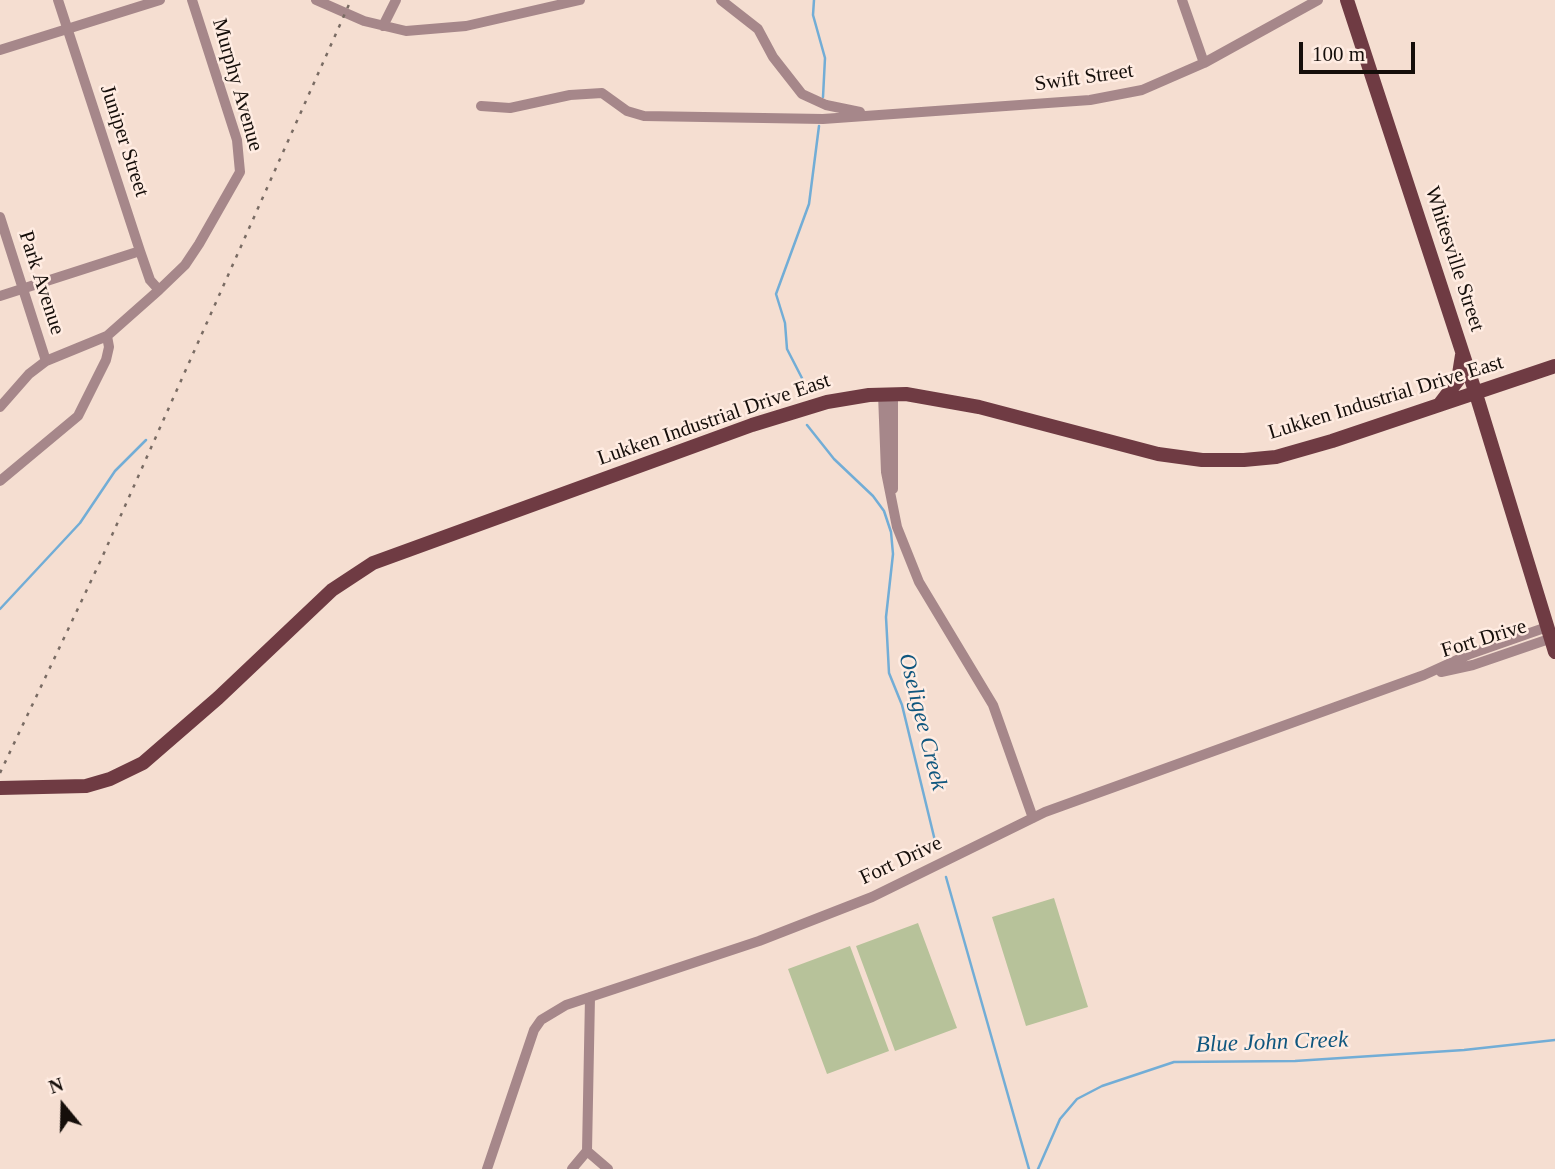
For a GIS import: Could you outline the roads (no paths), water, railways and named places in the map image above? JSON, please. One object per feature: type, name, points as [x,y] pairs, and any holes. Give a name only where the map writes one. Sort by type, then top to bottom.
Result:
[{"type":"main road","name":"Whitesville Street","points":[[1347,0],[1462,350],[1552,639]]},
{"type":"main road","points":[[1438,407],[1460,375],[1462,350]]},
{"type":"main road","name":"Lukken Industrial Drive East","points":[[0,788],[86,786],[121,775],[143,763],[218,698],[332,590],[373,563],[752,425],[841,399],[888,394],[979,407],[1158,454],[1215,461],[1276,457],[1438,407],[1555,366]]},
{"type":"street","name":"Juniper Street","points":[[58,0],[150,280],[159,290]]},
{"type":"street","points":[[0,50],[160,0]]},
{"type":"street","name":"Murphy Avenue","points":[[0,407],[29,374],[46,361],[107,336],[185,265],[240,172],[237,140],[192,0]]},
{"type":"street","points":[[316,0],[345,14],[406,31],[454,28],[580,0]]},
{"type":"street","points":[[383,26],[396,0]]},
{"type":"street","name":"Swift Street","points":[[721,0],[758,29],[773,57],[802,94],[826,105],[876,115]]},
{"type":"street","points":[[1182,0],[1205,63]]},
{"type":"street","name":"Swift Street","points":[[481,106],[510,108],[570,95],[602,93],[626,111],[644,116],[823,119],[1090,100],[1142,90],[1205,63],[1318,0]]},
{"type":"street","name":"Park Avenue","points":[[0,217],[46,361]]},
{"type":"street","points":[[0,296],[140,251]]},
{"type":"street","points":[[0,481],[78,416],[106,360],[109,346],[107,336]]},
{"type":"street","points":[[888,394],[895,471],[891,499],[897,527],[919,582],[993,705],[1032,818]]},
{"type":"street","name":"Fort Drive","points":[[487,1169],[534,1030],[541,1020],[590,997],[759,941],[872,897],[1032,818],[1424,675],[1473,665],[1552,639]]},
{"type":"street","points":[[572,1169],[587,1151],[590,997]]},
{"type":"street","points":[[587,1151],[608,1169]]},
{"type":"waterway","name":"Oseligee Creek","points":[[814,0],[813,15],[825,58],[823,97]]},
{"type":"waterway","name":"Oseligee Creek","points":[[805,384],[787,349],[785,323],[776,294],[809,204],[819,126]]},
{"type":"waterway","name":"Oseligee Creek","points":[[807,425],[834,459],[873,496],[884,511],[891,532],[893,554],[886,617],[889,673],[902,705],[936,845]]},
{"type":"waterway","points":[[0,609],[80,523],[115,471],[146,440]]},
{"type":"waterway","name":"Oseligee Creek","points":[[946,877],[1029,1169]]},
{"type":"waterway","name":"Blue John Creek","points":[[1038,1169],[1060,1119],[1077,1099],[1102,1086],[1174,1062],[1295,1061],[1464,1050],[1555,1040]]},
{"type":"railway","points":[[0,773],[100,562],[351,0]]}]
